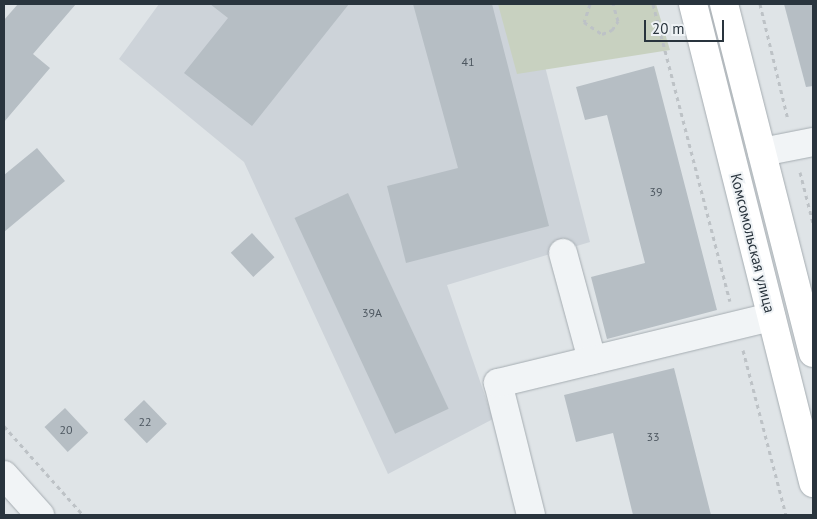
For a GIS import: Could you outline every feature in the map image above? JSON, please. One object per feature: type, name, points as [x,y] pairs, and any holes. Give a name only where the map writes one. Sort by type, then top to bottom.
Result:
[{"type":"main road","name":"Комсомольская улица","points":[[693,4],[813,483]]},
{"type":"main road","name":"Комсомольская улица","points":[[724,4],[762,152],[808,309],[813,353]]},
{"type":"street","points":[[762,152],[804,144]]},
{"type":"street","points":[[563,253],[592,360]]},
{"type":"street","points":[[532,515],[498,383],[771,317]]},
{"type":"street","points":[[4,476],[40,515]]},
{"type":"path","points":[[590,4],[584,22],[602,34],[618,21],[613,4]]},
{"type":"path","points":[[653,4],[786,515]]},
{"type":"path","points":[[760,4],[804,144],[813,223]]},
{"type":"path","points":[[4,426],[83,515]]},
{"type":"shaded area","points":[[159,4],[529,4],[590,242],[447,285],[493,419],[388,474],[244,162],[119,59]]},
{"type":"green space","points":[[498,4],[656,4],[670,50],[517,74]]},
{"type":"building","points":[[18,4],[76,4],[33,54],[50,68],[4,122],[4,20]]},
{"type":"building","points":[[210,4],[349,4],[252,126],[184,73],[228,18]]},
{"type":"building","points":[[413,4],[492,4],[549,226],[406,263],[387,186],[458,168]]},
{"type":"building","points":[[784,4],[813,4],[813,86],[806,87]]},
{"type":"building","points":[[654,66],[717,310],[607,339],[591,277],[645,263],[607,115],[585,120],[576,87]]},
{"type":"building","points":[[37,148],[65,181],[4,232],[4,175]]},
{"type":"building","points":[[348,193],[449,409],[395,434],[295,218]]},
{"type":"building","points":[[252,233],[275,257],[253,277],[231,253]]},
{"type":"building","points":[[674,368],[711,515],[633,515],[613,433],[576,442],[564,395]]},
{"type":"building","points":[[144,400],[167,424],[147,443],[124,419]]},
{"type":"building","points":[[65,408],[88,433],[68,452],[45,427]]}]
